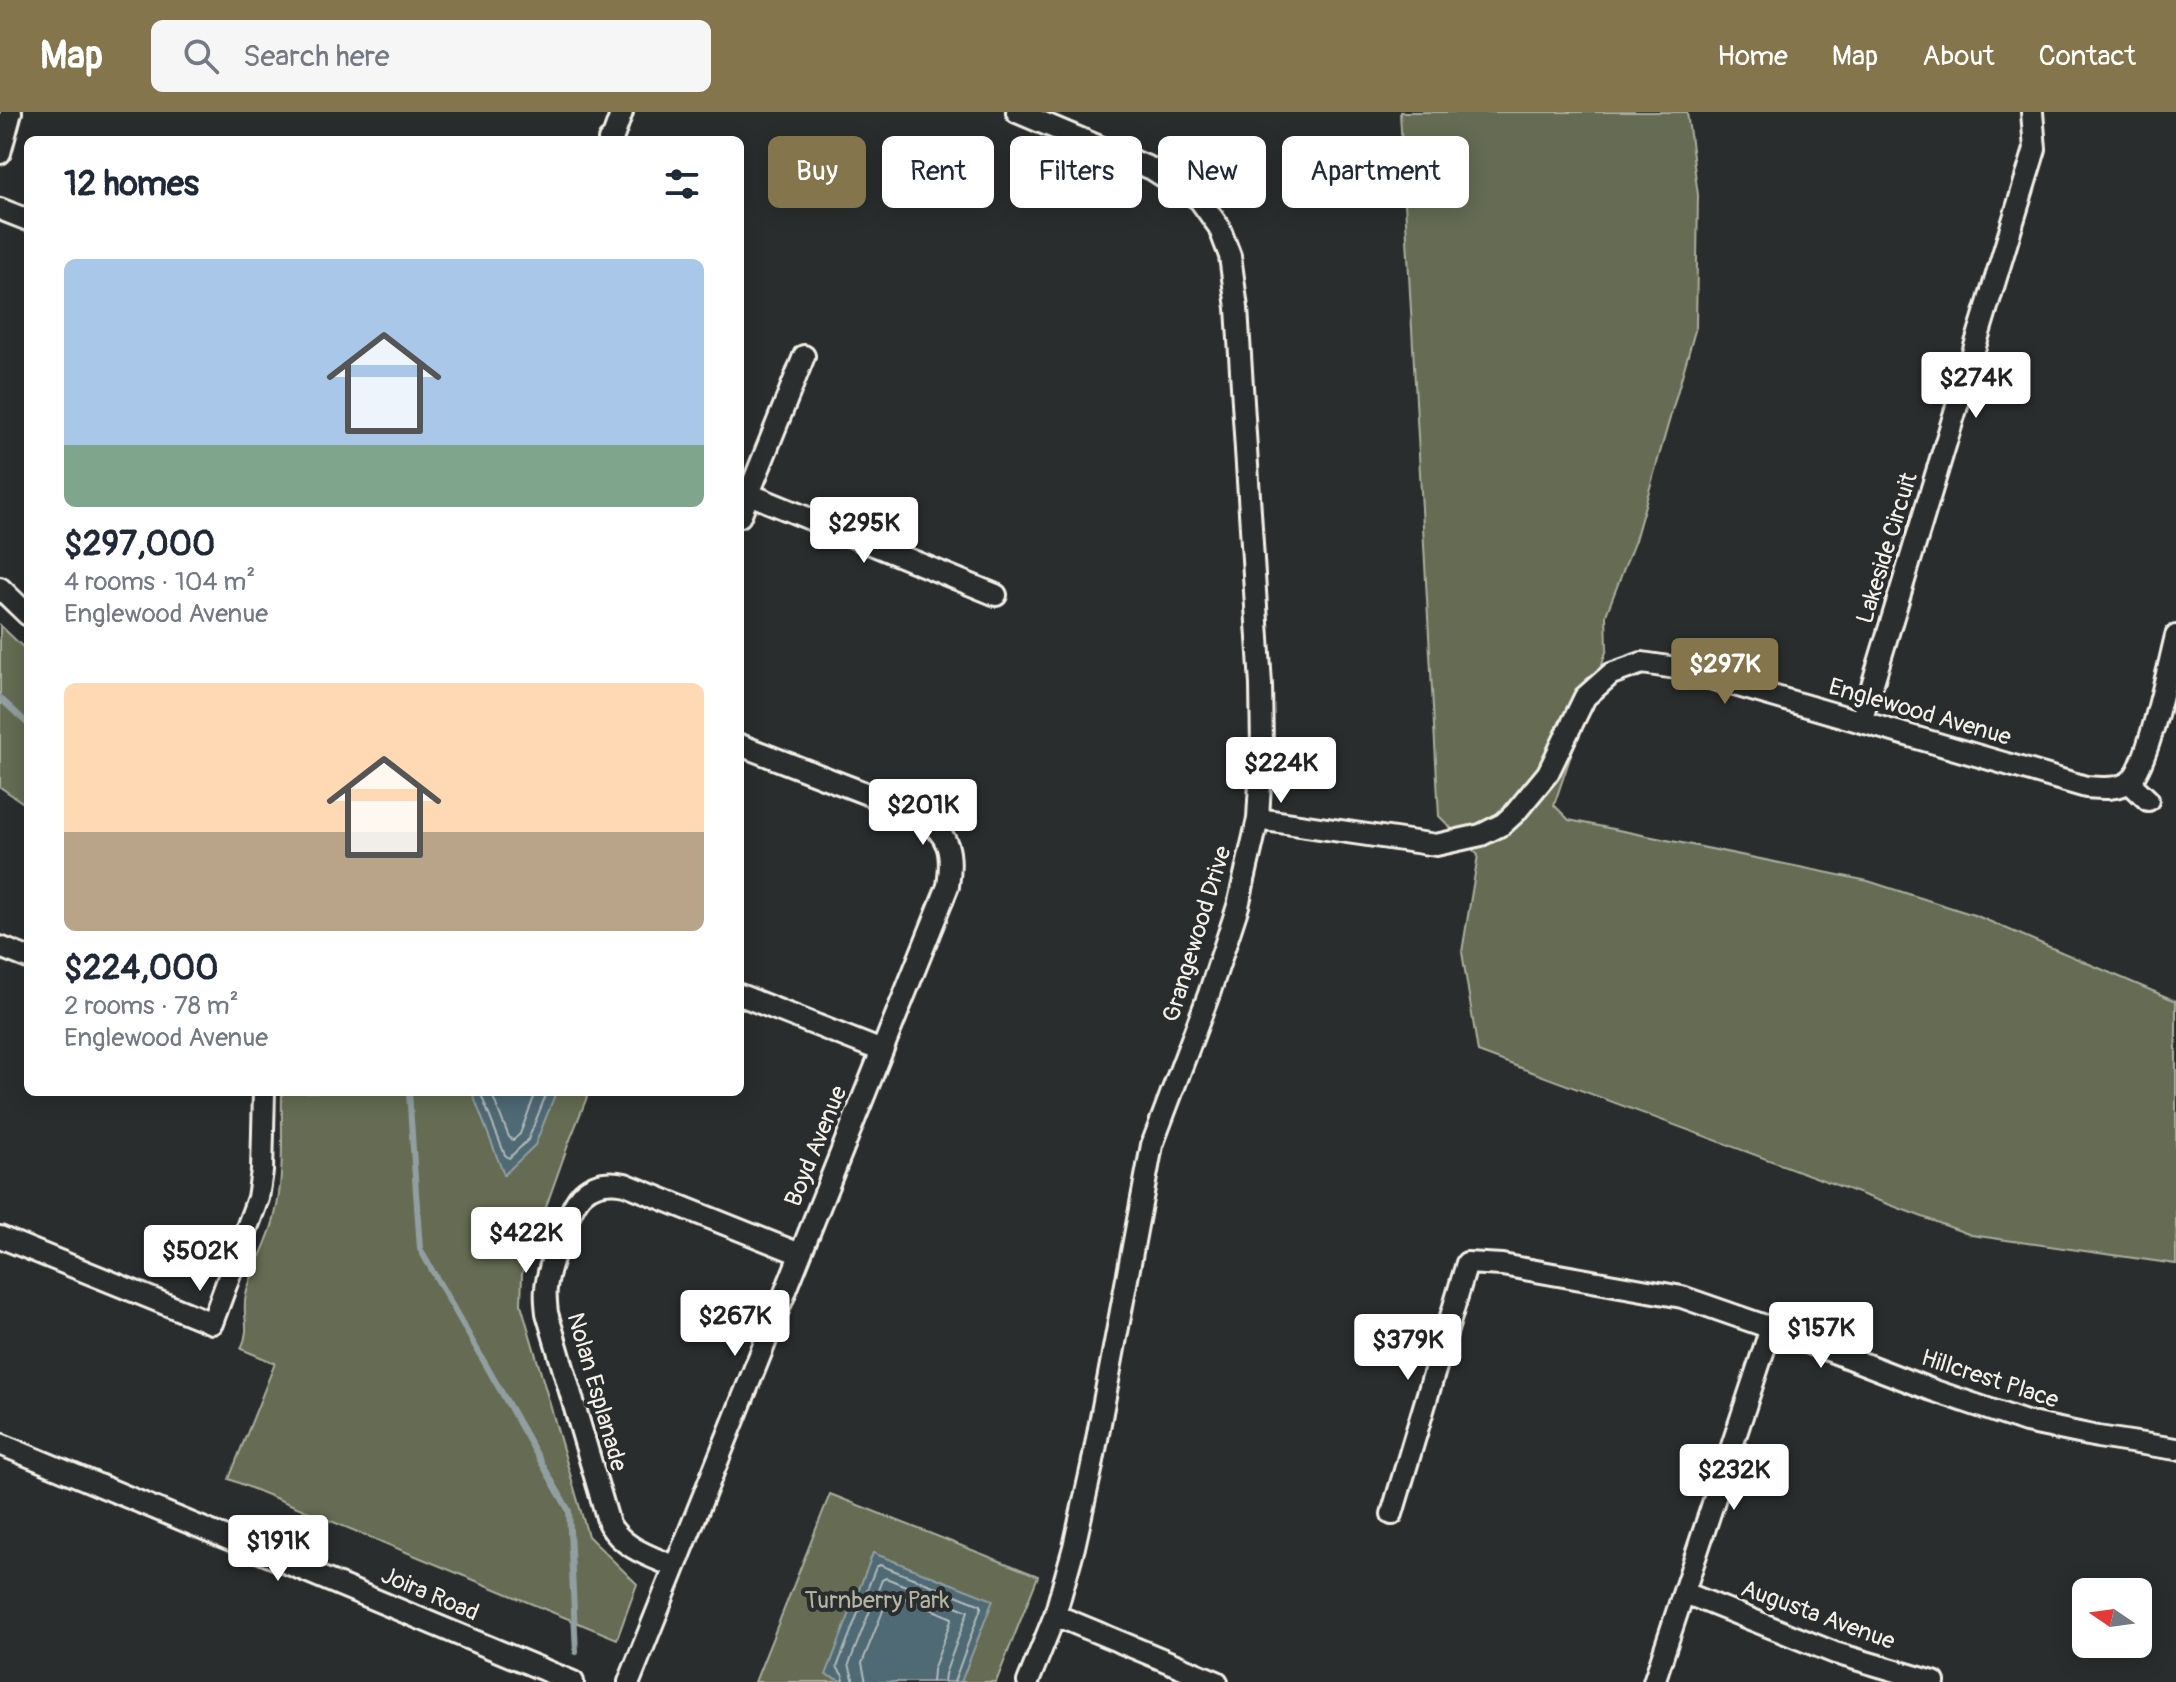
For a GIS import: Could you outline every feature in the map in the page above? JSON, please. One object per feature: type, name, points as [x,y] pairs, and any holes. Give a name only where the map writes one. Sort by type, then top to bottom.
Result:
[{"type":"street","points":[[1,142],[11,112]]},
{"type":"street","points":[[613,136],[622,112]]},
{"type":"street","name":"Grangewood Drive","points":[[1017,112],[1152,169],[1199,199],[1219,227],[1230,256],[1237,308],[1261,685],[1262,748],[1258,819],[1238,906],[1209,994],[1152,1145],[1092,1466],[1055,1615],[1028,1682]]},
{"type":"street","name":"Lakeside Circuit","points":[[1861,722],[2035,149],[2032,112]]},
{"type":"street","points":[[0,209],[24,218]]},
{"type":"street","points":[[744,506],[804,356]]},
{"type":"street","points":[[749,494],[996,595]]},
{"type":"street","points":[[0,588],[24,611]]},
{"type":"street","points":[[2148,800],[2129,782],[2142,763],[2176,636]]},
{"type":"street","name":"Englewood Avenue","points":[[1258,819],[1436,845],[1481,835],[1503,824],[1515,813],[1548,773],[1585,697],[1611,674],[1642,663],[1676,668],[2086,787],[2108,789],[2129,782]]},
{"type":"street","name":"Boyd Avenue","points":[[629,1682],[948,886],[951,865],[948,845],[937,827],[922,815],[744,747]]},
{"type":"street","points":[[0,947],[24,956]]},
{"type":"street","points":[[744,997],[882,1051]]},
{"type":"street","points":[[0,1237],[212,1323],[258,1198],[262,1171],[264,1096]]},
{"type":"street","name":"Nolan Esplanade","points":[[675,1567],[627,1545],[609,1524],[547,1313],[545,1300],[549,1272],[575,1204],[583,1193],[596,1185],[611,1182],[625,1184],[800,1254]]},
{"type":"street","name":"Hillcrest Place","points":[[1392,1514],[1467,1263],[1502,1265],[1682,1297],[2026,1422],[2176,1449]]},
{"type":"street","points":[[1654,1682],[1771,1328]]},
{"type":"street","name":"Joira Road","points":[[0,1444],[573,1682]]},
{"type":"street","name":"Augusta Avenue","points":[[1685,1593],[1835,1653],[1934,1682]]},
{"type":"street","points":[[1055,1615],[1217,1682]]},
{"type":"green space","points":[[1400,112],[1687,112],[1698,195],[1696,327],[1635,540],[1606,615],[1607,649],[1554,805],[1569,820],[1868,881],[1977,916],[2176,1001],[2176,1264],[1971,1235],[1478,1052],[1462,952],[1478,855],[1439,816],[1405,208],[1469,208],[1469,136],[1401,136]]},
{"type":"green space","points":[[0,625],[24,648],[24,803],[0,787]]},
{"type":"green space","points":[[282,1096],[587,1096],[522,1274],[521,1304],[588,1536],[637,1584],[617,1639],[229,1479],[275,1363],[241,1349],[246,1334],[246,1295],[272,1225],[281,1169]]},
{"type":"green space","name":"Turnberry Park","points":[[830,1494],[1038,1576],[996,1682],[755,1682]]},
{"type":"water","points":[[474,1096],[554,1096],[535,1145],[504,1175]]},
{"type":"water","points":[[873,1553],[993,1600],[961,1682],[844,1682],[826,1675]]},
{"type":"waterway","points":[[0,698],[24,720]]},
{"type":"waterway","points":[[409,1096],[420,1249],[569,1511],[576,1652]]}]
